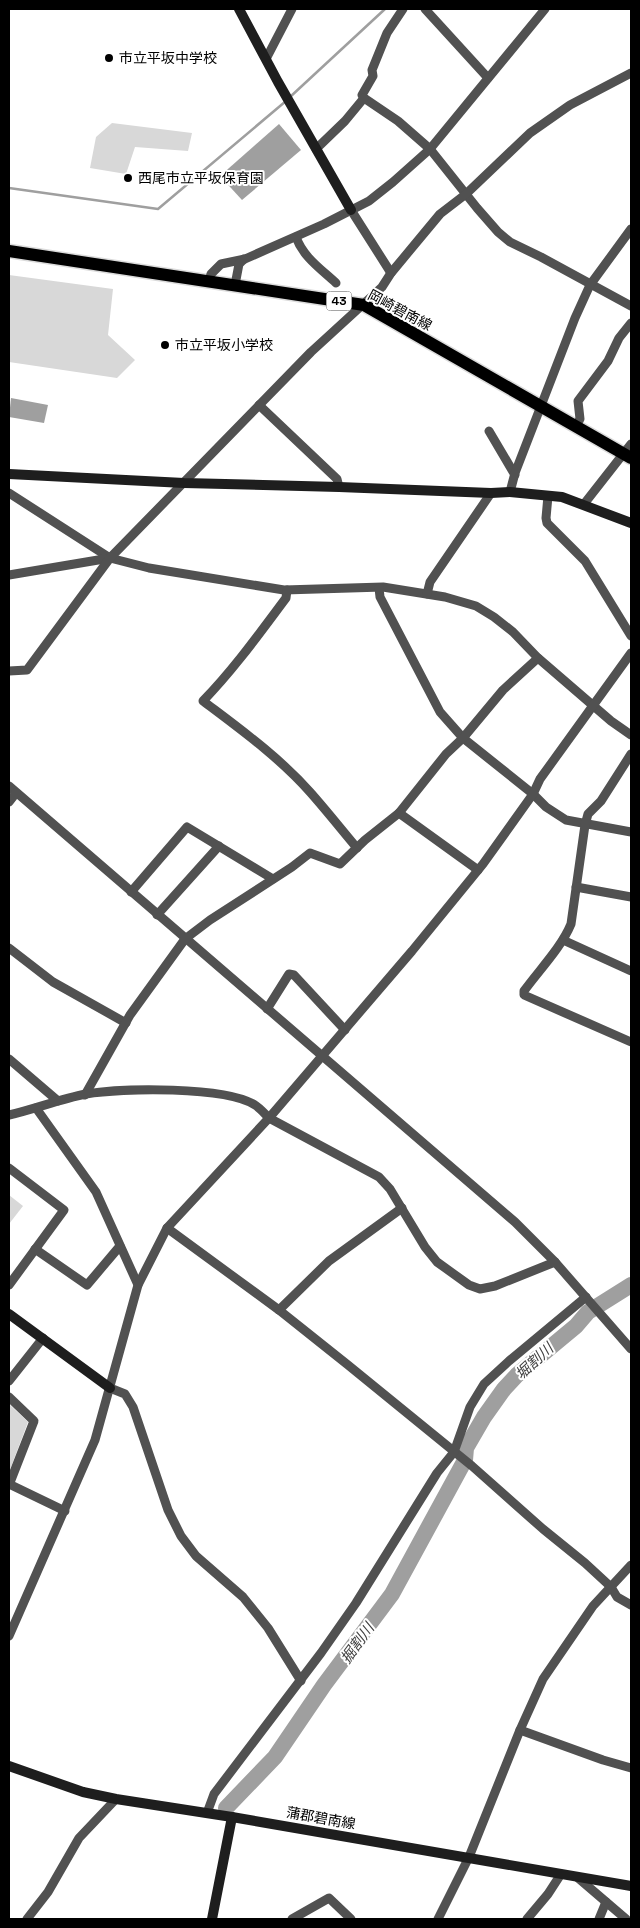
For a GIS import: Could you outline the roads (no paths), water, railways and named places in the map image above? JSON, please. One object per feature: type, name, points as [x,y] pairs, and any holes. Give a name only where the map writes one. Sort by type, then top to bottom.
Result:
[{"type":"main road","name":"岡崎碧南線","points":[[9,250],[364,305],[576,426],[629,452]]},
{"type":"street","points":[[239,9],[350,210],[391,273]]},
{"type":"street","points":[[266,59],[292,9]]},
{"type":"street","points":[[403,9],[387,33],[372,70],[373,76],[362,95],[364,98],[398,121],[430,149],[498,232],[510,242],[631,306]]},
{"type":"street","points":[[425,9],[488,78]]},
{"type":"street","points":[[209,282],[210,274],[221,264],[245,259],[296,237],[368,200],[393,182],[430,149],[546,9]]},
{"type":"street","points":[[9,671],[28,670],[110,558],[311,352],[382,287],[391,273],[440,214],[466,194],[537,127],[570,105],[631,73]]},
{"type":"street","points":[[316,148],[345,121],[364,98]]},
{"type":"street","points":[[510,492],[515,474],[575,318],[590,285],[631,230]]},
{"type":"street","points":[[296,237],[307,257],[336,283]]},
{"type":"street","points":[[235,285],[239,264],[245,259]]},
{"type":"street","points":[[576,426],[580,419],[578,401],[608,361],[619,338],[631,323]]},
{"type":"street","points":[[259,404],[337,479],[339,487]]},
{"type":"street","points":[[489,432],[515,474]]},
{"type":"street","points":[[584,504],[629,452]]},
{"type":"street","points":[[9,474],[184,483],[491,493],[510,492],[562,497],[631,523]]},
{"type":"street","points":[[427,594],[430,582],[491,493]]},
{"type":"street","points":[[9,494],[110,558],[148,568],[287,590],[379,588],[460,600],[476,606],[513,632],[538,658],[611,721],[631,735]]},
{"type":"street","points":[[548,496],[547,523],[585,561],[631,636]]},
{"type":"street","points":[[9,575],[110,558]]},
{"type":"street","points":[[379,588],[380,597],[436,703],[453,728],[463,738],[533,794],[546,807],[566,820],[631,832]]},
{"type":"street","points":[[287,590],[286,598],[232,671],[203,701],[239,728],[310,791],[330,818],[357,848]]},
{"type":"street","points":[[10,1630],[65,1511],[95,1440],[138,1285],[167,1228],[269,1118],[322,1057],[478,870],[533,794],[540,779],[631,653]]},
{"type":"street","points":[[85,1094],[126,1024],[185,939],[310,853],[340,864],[399,813],[446,754],[463,738],[503,690],[538,658]]},
{"type":"street","points":[[631,754],[601,801],[588,814],[571,924],[563,940],[524,991],[524,995],[631,1042]]},
{"type":"street","points":[[9,786],[515,1222],[555,1262],[631,1349]]},
{"type":"street","points":[[9,802],[16,793]]},
{"type":"street","points":[[399,813],[478,870]]},
{"type":"street","points":[[131,892],[187,827],[273,879]]},
{"type":"street","points":[[158,915],[219,846]]},
{"type":"street","points":[[576,887],[631,897]]},
{"type":"street","points":[[563,940],[631,971]]},
{"type":"street","points":[[9,948],[53,982],[126,1024]]},
{"type":"street","points":[[267,1009],[288,974],[294,975],[345,1030]]},
{"type":"street","points":[[9,1059],[58,1101]]},
{"type":"street","points":[[9,1115],[85,1094],[115,1090],[188,1091],[236,1097],[256,1105],[269,1118],[379,1177],[390,1189],[425,1247],[437,1262],[469,1284],[480,1289],[495,1286],[555,1262]]},
{"type":"street","points":[[36,1108],[96,1192],[138,1285]]},
{"type":"street","points":[[9,1168],[64,1210],[9,1285]]},
{"type":"street","points":[[279,1310],[329,1261],[402,1208]]},
{"type":"street","points":[[167,1228],[279,1310],[454,1452],[543,1529],[586,1563],[611,1587],[617,1597],[631,1605]]},
{"type":"street","points":[[36,1249],[87,1285],[120,1246]]},
{"type":"street","points":[[207,1813],[214,1794],[301,1681],[356,1603],[437,1472],[454,1452],[470,1407],[484,1384],[509,1360],[586,1297]]},
{"type":"street","points":[[9,1314],[110,1388],[126,1394],[133,1407],[168,1510],[181,1536],[196,1556],[243,1596],[268,1628],[301,1681]]},
{"type":"street","points":[[9,1381],[42,1338]]},
{"type":"street","points":[[9,1398],[34,1421],[9,1484],[65,1511]]},
{"type":"street","points":[[438,1919],[469,1858],[520,1730],[543,1679],[593,1606],[631,1566]]},
{"type":"street","points":[[520,1730],[603,1760],[631,1768]]},
{"type":"street","name":"蒲郡碧南線","points":[[9,1766],[83,1792],[116,1799],[232,1816],[631,1886]]},
{"type":"street","points":[[28,1919],[48,1892],[79,1838],[116,1799]]},
{"type":"street","points":[[212,1919],[232,1816]]},
{"type":"street","points":[[527,1919],[548,1894],[561,1874]]},
{"type":"street","points":[[577,1877],[626,1919]]},
{"type":"street","points":[[292,1919],[329,1898],[352,1919]]},
{"type":"street","points":[[599,1919],[606,1902]]},
{"type":"waterway","points":[[290,97],[385,9]]},
{"type":"waterway","points":[[9,188],[158,209],[286,101]]},
{"type":"waterway","name":"掘割川","points":[[226,1808],[275,1757],[324,1685],[392,1594],[465,1460],[466,1448],[484,1417],[504,1389],[517,1375],[576,1326],[588,1312],[631,1285]]},
{"type":"place","name":"市立平坂中学校","points":[[109,58]]},
{"type":"place","name":"西尾市立平坂保育園","points":[[128,178]]},
{"type":"place","name":"市立平坂小学校","points":[[165,345]]},
{"type":"water label","name":"堀割川","points":[[534,1361]]}]
